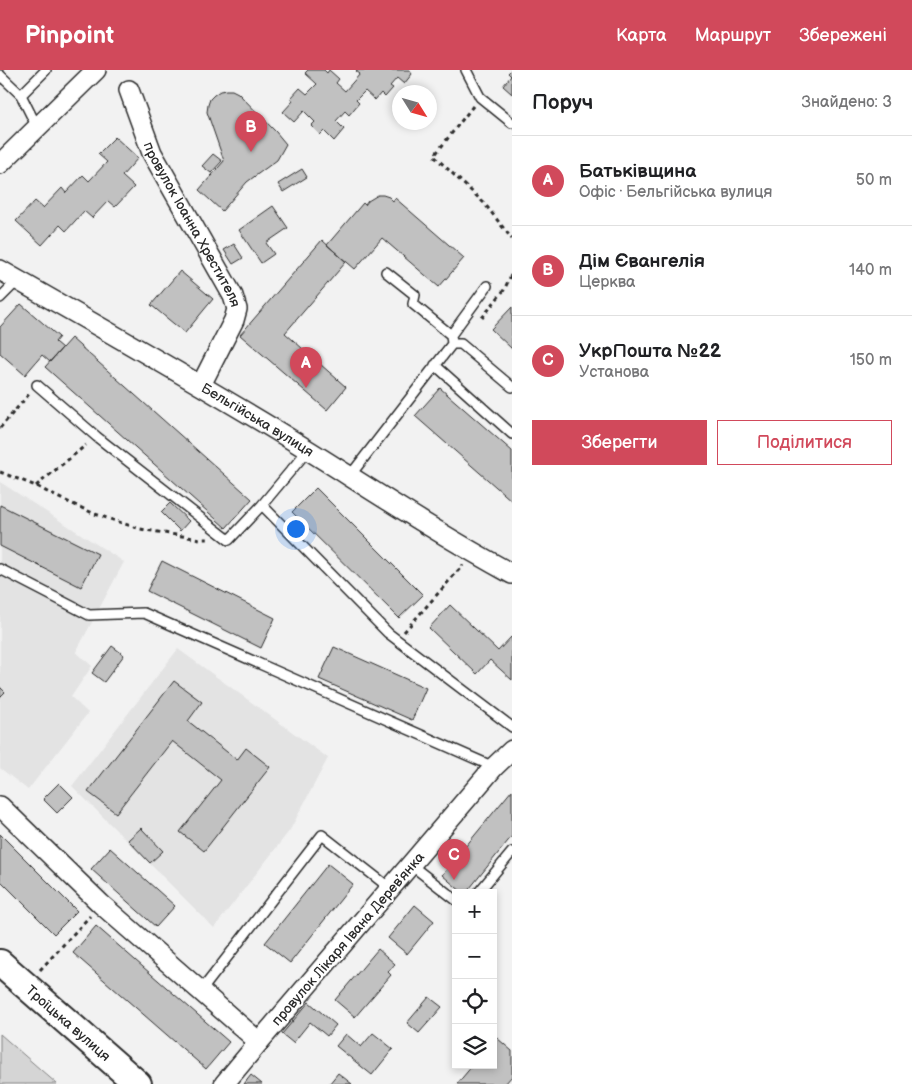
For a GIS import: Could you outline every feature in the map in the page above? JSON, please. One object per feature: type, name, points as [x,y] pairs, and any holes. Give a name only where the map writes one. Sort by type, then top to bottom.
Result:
[{"type":"main road","name":"Троїцька вулиця","points":[[0,962],[138,1084]]},
{"type":"street","points":[[0,164],[96,70]]},
{"type":"street","name":"провулок Іоанна Хрестителя","points":[[129,90],[152,153],[233,296],[237,309],[234,320],[201,385]]},
{"type":"street","name":"Бельгійська вулиця","points":[[0,270],[201,385],[473,553],[512,574]]},
{"type":"street","name":"провулок Лікаря Івана Деревʼянка","points":[[224,1084],[494,767],[512,750]]},
{"type":"street","points":[[0,806],[101,904],[259,1042]]},
{"type":"lane","points":[[21,95],[46,70]]},
{"type":"lane","points":[[466,70],[480,97],[512,123]]},
{"type":"lane","points":[[0,75],[21,95],[37,127]]},
{"type":"lane","points":[[386,272],[415,295],[413,304],[451,340],[461,344],[512,387]]},
{"type":"lane","points":[[0,298],[18,280]]},
{"type":"lane","points":[[349,476],[435,365],[487,286]]},
{"type":"lane","points":[[435,365],[512,434]]},
{"type":"lane","points":[[37,385],[96,437],[229,540],[262,505],[308,450]]},
{"type":"lane","points":[[262,505],[388,633],[512,727]]},
{"type":"lane","points":[[0,569],[89,614],[144,613],[494,767]]},
{"type":"lane","points":[[201,991],[322,835],[391,889]]},
{"type":"lane","points":[[481,889],[512,852]]},
{"type":"lane","points":[[411,865],[452,897]]},
{"type":"path","points":[[480,97],[434,156],[484,204],[512,238]]},
{"type":"path","points":[[0,428],[37,385]]},
{"type":"path","points":[[36,486],[96,437]]},
{"type":"path","points":[[0,472],[36,486],[95,514],[140,529],[200,539],[229,540]]},
{"type":"path","points":[[397,640],[473,553]]},
{"type":"path","points":[[40,970],[101,904]]},
{"type":"shaded area","points":[[0,482],[124,562],[76,652],[92,666],[71,697],[88,713],[28,790],[0,768]]},
{"type":"shaded area","points":[[178,649],[328,758],[290,830],[214,928],[72,786]]},
{"type":"shaded area","points":[[0,1034],[57,1084],[0,1084]]},
{"type":"building","points":[[308,70],[324,70],[327,73],[329,70],[339,79],[336,83],[345,91],[360,74],[356,71],[358,70],[409,70],[412,74],[404,84],[397,78],[390,86],[392,89],[385,97],[381,93],[375,100],[365,91],[356,100],[359,103],[349,115],[345,111],[336,121],[344,129],[334,141],[324,131],[320,135],[311,126],[315,122],[304,111],[294,122],[283,112],[293,101],[291,98],[300,88],[307,94],[317,84],[305,73]]},
{"type":"building","points":[[511,70],[512,94],[503,86],[511,76],[508,73]]},
{"type":"building","points":[[226,90],[238,93],[286,144],[277,160],[247,182],[222,211],[199,190],[224,161],[207,112],[210,99],[220,91]]},
{"type":"building","points":[[115,137],[138,158],[122,176],[134,187],[115,207],[108,201],[92,218],[84,211],[66,231],[60,225],[42,245],[16,221],[35,201],[43,208],[62,188],[66,193],[83,175],[89,181],[107,162],[98,154]]},
{"type":"building","points":[[213,154],[222,161],[211,173],[202,166]]},
{"type":"building","points":[[302,169],[307,177],[283,192],[278,184]]},
{"type":"building","points":[[378,195],[389,197],[393,201],[395,198],[464,258],[439,287],[382,238],[355,269],[327,245],[363,203],[365,205]]},
{"type":"building","points":[[273,206],[288,228],[266,243],[274,254],[261,263],[239,230]]},
{"type":"building","points":[[322,240],[346,262],[285,333],[346,387],[327,410],[240,335]]},
{"type":"building","points":[[234,244],[243,258],[233,264],[224,250]]},
{"type":"building","points":[[180,271],[213,299],[185,333],[151,305]]},
{"type":"building","points":[[21,304],[59,337],[55,342],[62,348],[50,362],[42,355],[25,375],[0,353],[0,327]]},
{"type":"building","points":[[512,307],[512,349],[491,329]]},
{"type":"building","points":[[71,338],[252,499],[226,528],[45,367]]},
{"type":"building","points":[[440,388],[512,451],[512,501],[415,416]]},
{"type":"building","points":[[316,488],[423,595],[399,618],[292,512]]},
{"type":"building","points":[[170,503],[189,521],[180,531],[161,512]]},
{"type":"building","points":[[0,505],[98,554],[81,587],[0,546]]},
{"type":"building","points":[[162,561],[275,618],[261,648],[147,591]]},
{"type":"building","points":[[450,605],[498,651],[512,638],[512,680],[490,660],[477,674],[429,628]]},
{"type":"building","points":[[112,646],[124,655],[104,682],[92,673]]},
{"type":"building","points":[[334,647],[426,688],[412,720],[319,679]]},
{"type":"building","points":[[174,681],[202,702],[188,721],[237,760],[246,748],[270,767],[204,851],[180,832],[221,780],[172,741],[116,813],[88,792]]},
{"type":"building","points":[[0,687],[5,692],[0,697]]},
{"type":"building","points":[[59,783],[73,797],[57,813],[43,799]]},
{"type":"building","points":[[512,790],[512,836],[469,889],[458,889],[442,875]]},
{"type":"building","points":[[141,828],[163,851],[150,863],[128,840]]},
{"type":"building","points":[[0,834],[77,911],[54,934],[0,880]]},
{"type":"building","points":[[110,848],[175,906],[156,927],[91,869]]},
{"type":"building","points":[[328,864],[353,884],[290,963],[265,943]]},
{"type":"building","points":[[415,905],[434,921],[407,954],[388,938]]},
{"type":"building","points":[[96,926],[229,1042],[206,1069],[73,953]]},
{"type":"building","points":[[378,949],[395,964],[388,972],[391,975],[355,1017],[335,1000]]},
{"type":"building","points":[[429,997],[442,1007],[419,1033],[407,1023]]},
{"type":"building","points":[[309,1002],[336,1025],[327,1036],[310,1022],[293,1043],[282,1034]]},
{"type":"building","points":[[373,1033],[393,1049],[372,1075],[336,1046],[346,1034],[361,1047]]},
{"type":"building","points":[[497,1038],[512,1051],[512,1076],[505,1084],[457,1084],[470,1069],[497,1069]]},
{"type":"building","points":[[338,1073],[352,1084],[329,1084]]},
{"type":"building","points":[[251,1075],[262,1084],[244,1084]]},
{"type":"place","name":"Дім Євангелія","points":[[251,152]]},
{"type":"place","name":"Батьківщина","points":[[306,388]]},
{"type":"place","name":"УкрПошта №22","points":[[454,880]]}]
